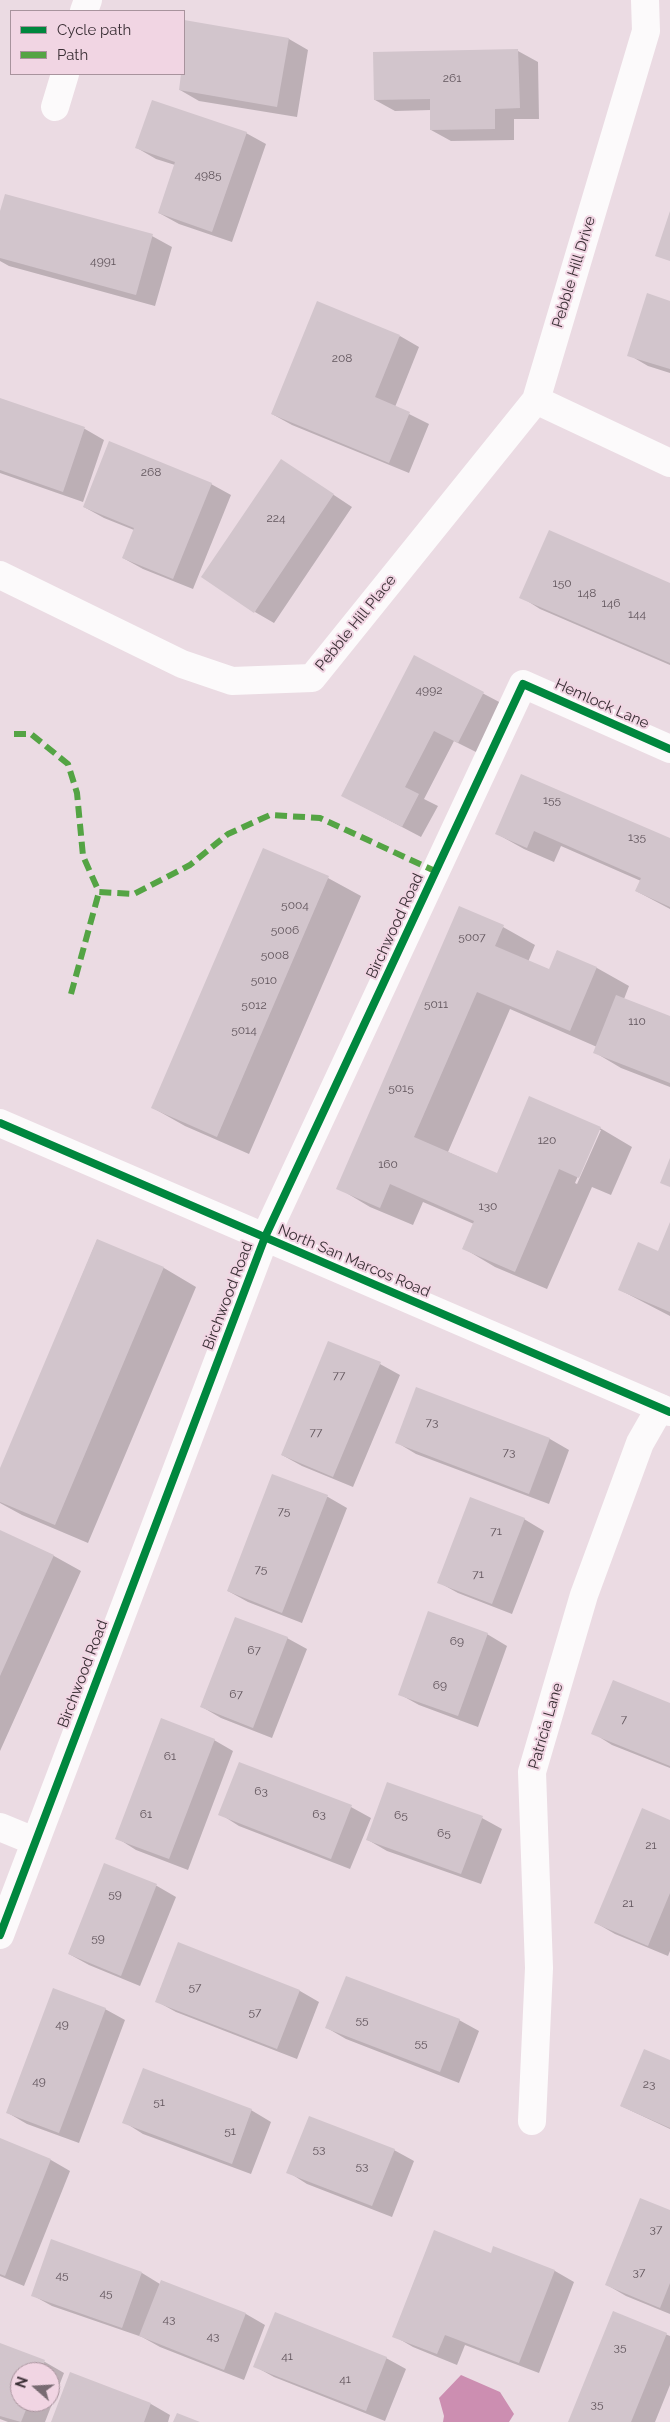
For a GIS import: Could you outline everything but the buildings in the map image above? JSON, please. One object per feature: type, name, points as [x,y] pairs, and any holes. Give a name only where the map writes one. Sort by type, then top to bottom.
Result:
[{"type":"street","name":"Pebble Hill Drive","points":[[536,400],[646,31],[645,0]]},
{"type":"street","points":[[55,107],[66,75]]},
{"type":"street","points":[[536,400],[670,462]]},
{"type":"street","name":"Pebble Hill Place","points":[[0,575],[182,664],[232,681],[312,678],[536,400]]},
{"type":"street","name":"Hemlock Lane","points":[[523,684],[670,749]]},
{"type":"street","name":"Birchwood Road","points":[[0,1935],[34,1841],[265,1238],[523,684]]},
{"type":"street","name":"North San Marcos Road","points":[[0,1123],[665,1410]]},
{"type":"street","name":"Patricia Lane","points":[[532,2121],[539,1968],[532,1772],[584,1595],[640,1443],[665,1410]]},
{"type":"street","points":[[0,1828],[34,1841]]},
{"type":"shaded area","points":[[461,2375],[500,2392],[514,2414],[509,2422],[443,2422],[444,2416],[439,2398]]},
{"type":"marked path","points":[[14,734],[31,734],[68,764],[77,793],[83,856],[99,892],[134,894],[190,865],[228,834],[270,815],[320,818],[435,871]]},
{"type":"marked path","points":[[71,994],[99,892]]},
{"type":"cycle path","points":[[0,1935],[265,1237],[523,684],[670,749]]},
{"type":"cycle path","points":[[0,1123],[670,1412]]}]
